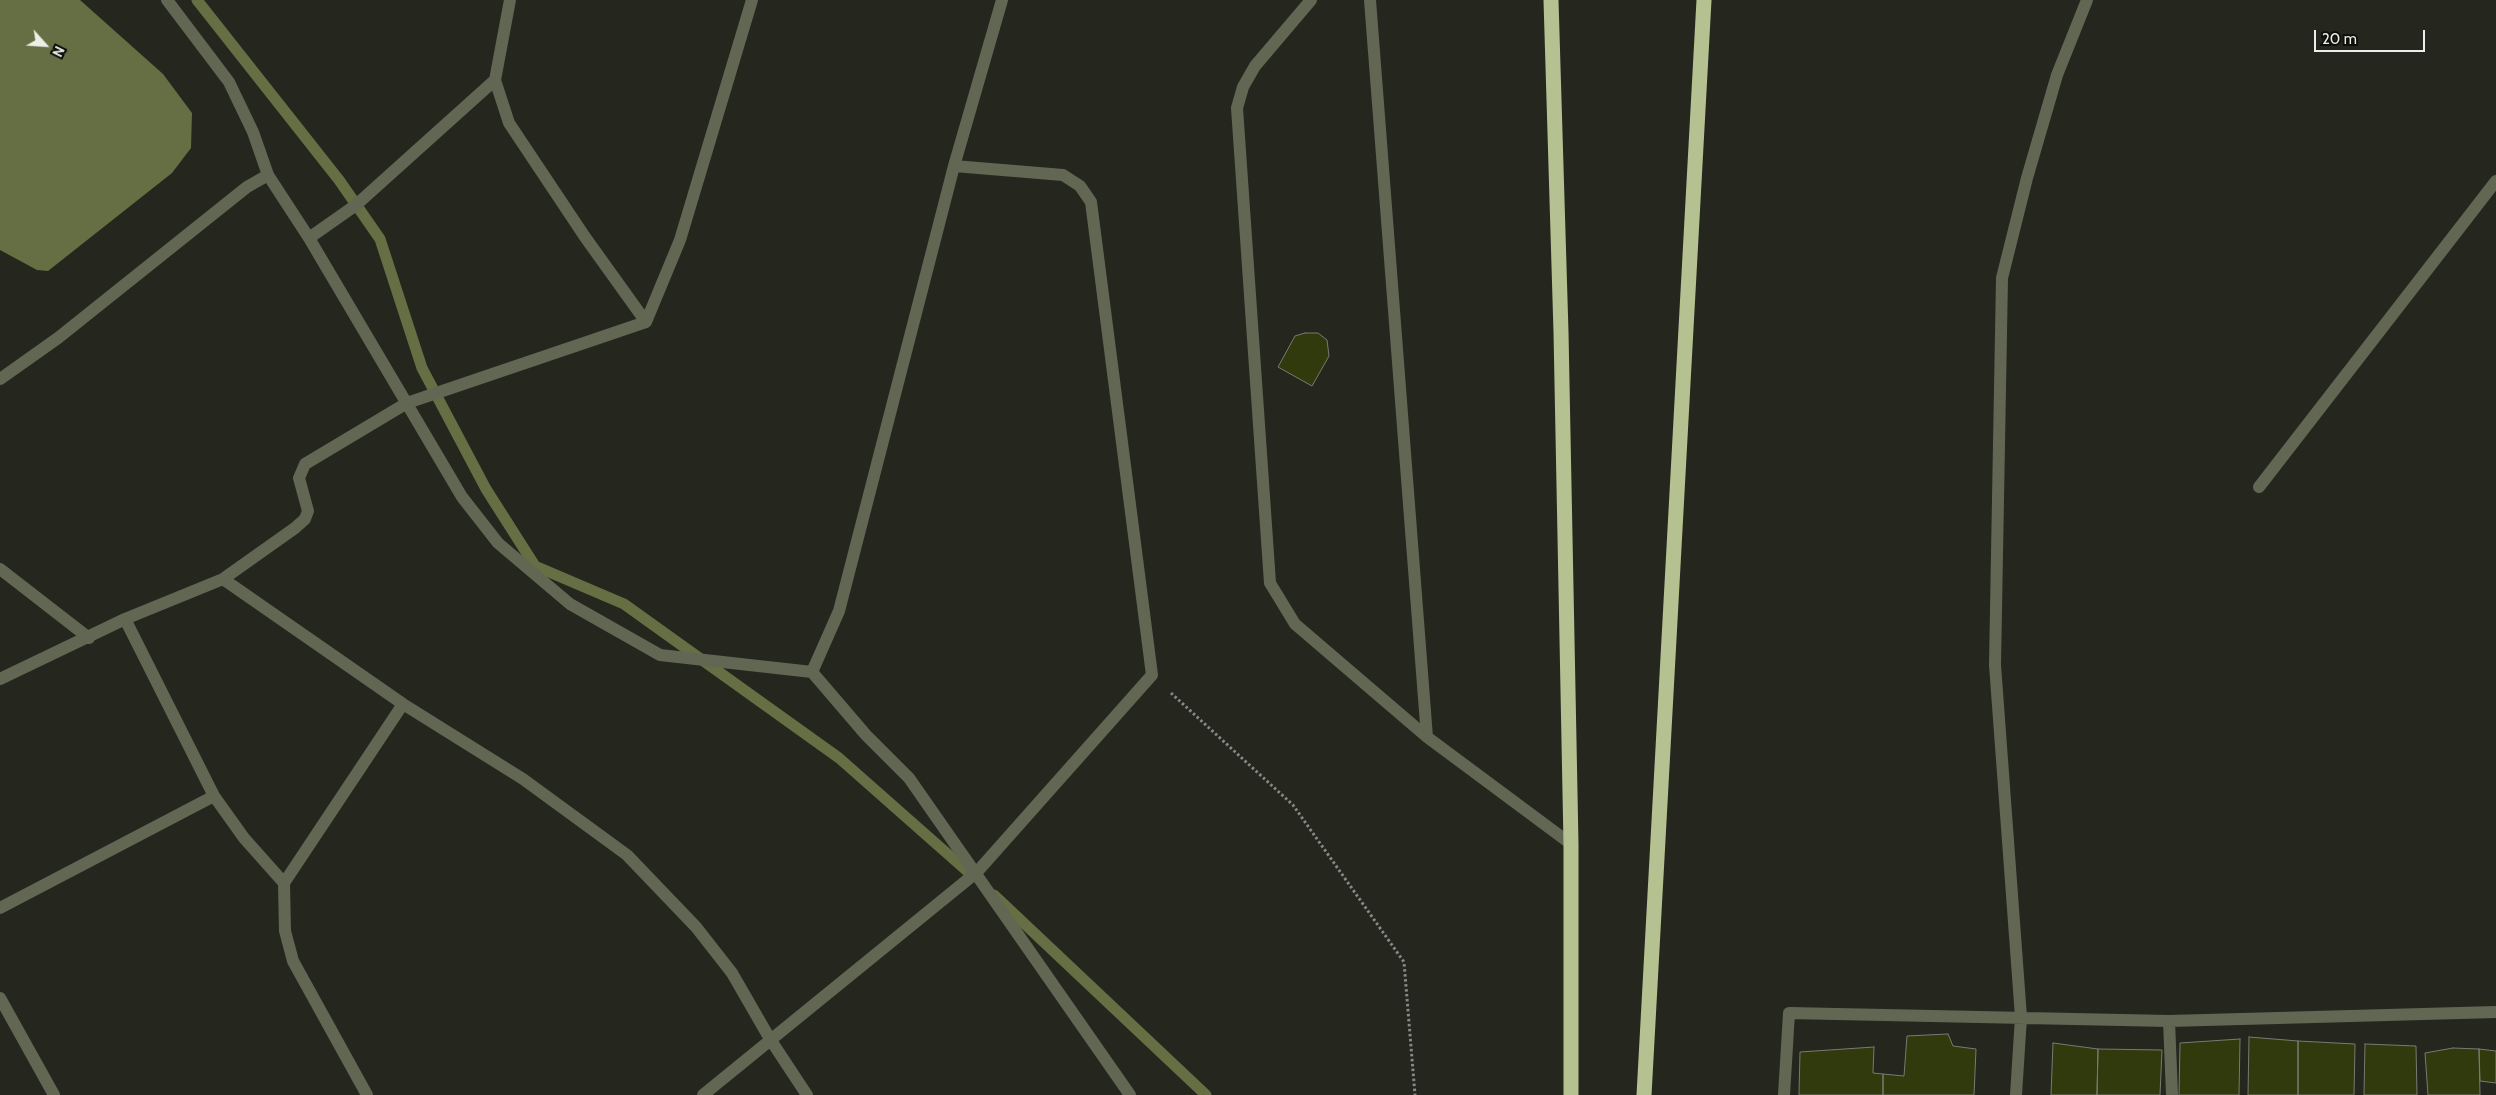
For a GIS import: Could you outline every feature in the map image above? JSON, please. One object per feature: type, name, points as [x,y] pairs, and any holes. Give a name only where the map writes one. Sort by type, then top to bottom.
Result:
[{"type":"highway","points":[[1551,0],[1561,351],[1571,844],[1571,1095]]},
{"type":"highway","points":[[1644,1095],[1704,0]]},
{"type":"street","points":[[167,0],[229,82],[253,132],[268,175],[309,238],[462,497],[498,543],[570,604],[660,655],[812,672],[866,735],[910,778],[1130,1095]]},
{"type":"street","points":[[510,0],[495,80],[509,123],[585,237],[646,322]]},
{"type":"street","points":[[0,679],[89,638],[125,619],[222,579],[295,528],[304,519],[308,511],[299,478],[305,464],[407,403],[646,322],[668,272],[689,210],[752,0]]},
{"type":"street","points":[[812,672],[839,611],[954,166],[1002,0]]},
{"type":"street","points":[[1311,0],[1255,66],[1243,87],[1237,108],[1270,583],[1295,624],[1428,737],[1571,844]]},
{"type":"street","points":[[1370,0],[1428,737]]},
{"type":"street","points":[[2016,1095],[2020,1017],[1995,665],[2002,278],[2027,178],[2057,75],[2087,0]]},
{"type":"street","points":[[309,238],[356,205],[495,80]]},
{"type":"street","points":[[703,1095],[977,872],[1152,676],[1091,202],[1080,186],[1063,175],[954,166]]},
{"type":"street","points":[[0,379],[58,338],[247,188],[268,175]]},
{"type":"street","points":[[2259,487],[2496,181]]},
{"type":"street","points":[[0,569],[89,638]]},
{"type":"street","points":[[222,579],[403,704],[523,779],[628,855],[696,927],[732,973],[770,1040],[807,1095]]},
{"type":"street","points":[[125,619],[214,796],[244,838],[284,883]]},
{"type":"street","points":[[367,1095],[294,961],[286,931],[284,883],[403,704]]},
{"type":"street","points":[[0,908],[214,796]]},
{"type":"street","points":[[0,998],[54,1095]]},
{"type":"street","points":[[1784,1095],[1789,1014],[2169,1021],[2496,1012]]},
{"type":"street","points":[[2169,1021],[2172,1095]]},
{"type":"path","points":[[1152,676],[1293,805],[1404,962],[1414,1095]]},
{"type":"shaded area","points":[[0,0],[80,0],[163,74],[192,113],[191,148],[172,173],[48,271],[37,270],[0,250]]},
{"type":"building","points":[[1305,333],[1318,333],[1327,340],[1329,356],[1312,386],[1278,367],[1295,336]]},
{"type":"building","points":[[1948,1034],[1953,1046],[1976,1049],[1974,1095],[1883,1095],[1883,1074],[1904,1076],[1907,1036]]},
{"type":"building","points":[[2249,1037],[2298,1041],[2298,1095],[2248,1095]]},
{"type":"building","points":[[2240,1039],[2239,1095],[2179,1095],[2180,1043]]},
{"type":"building","points":[[2298,1041],[2355,1044],[2354,1095],[2298,1095]]},
{"type":"building","points":[[2053,1043],[2098,1049],[2097,1095],[2051,1095]]},
{"type":"building","points":[[2365,1044],[2416,1046],[2417,1095],[2364,1095]]},
{"type":"building","points":[[1874,1047],[1873,1073],[1883,1074],[1883,1095],[1799,1095],[1800,1052]]},
{"type":"building","points":[[2453,1048],[2479,1049],[2480,1095],[2428,1095],[2425,1053]]},
{"type":"building","points":[[2098,1049],[2162,1050],[2160,1095],[2097,1095]]},
{"type":"building","points":[[2479,1049],[2496,1051],[2496,1083],[2480,1081]]},
{"type":"waterway","points":[[197,0],[339,180],[380,239],[422,368],[486,489],[535,566],[624,604],[839,758],[967,871]]},
{"type":"waterway","points":[[994,895],[1206,1095]]}]
